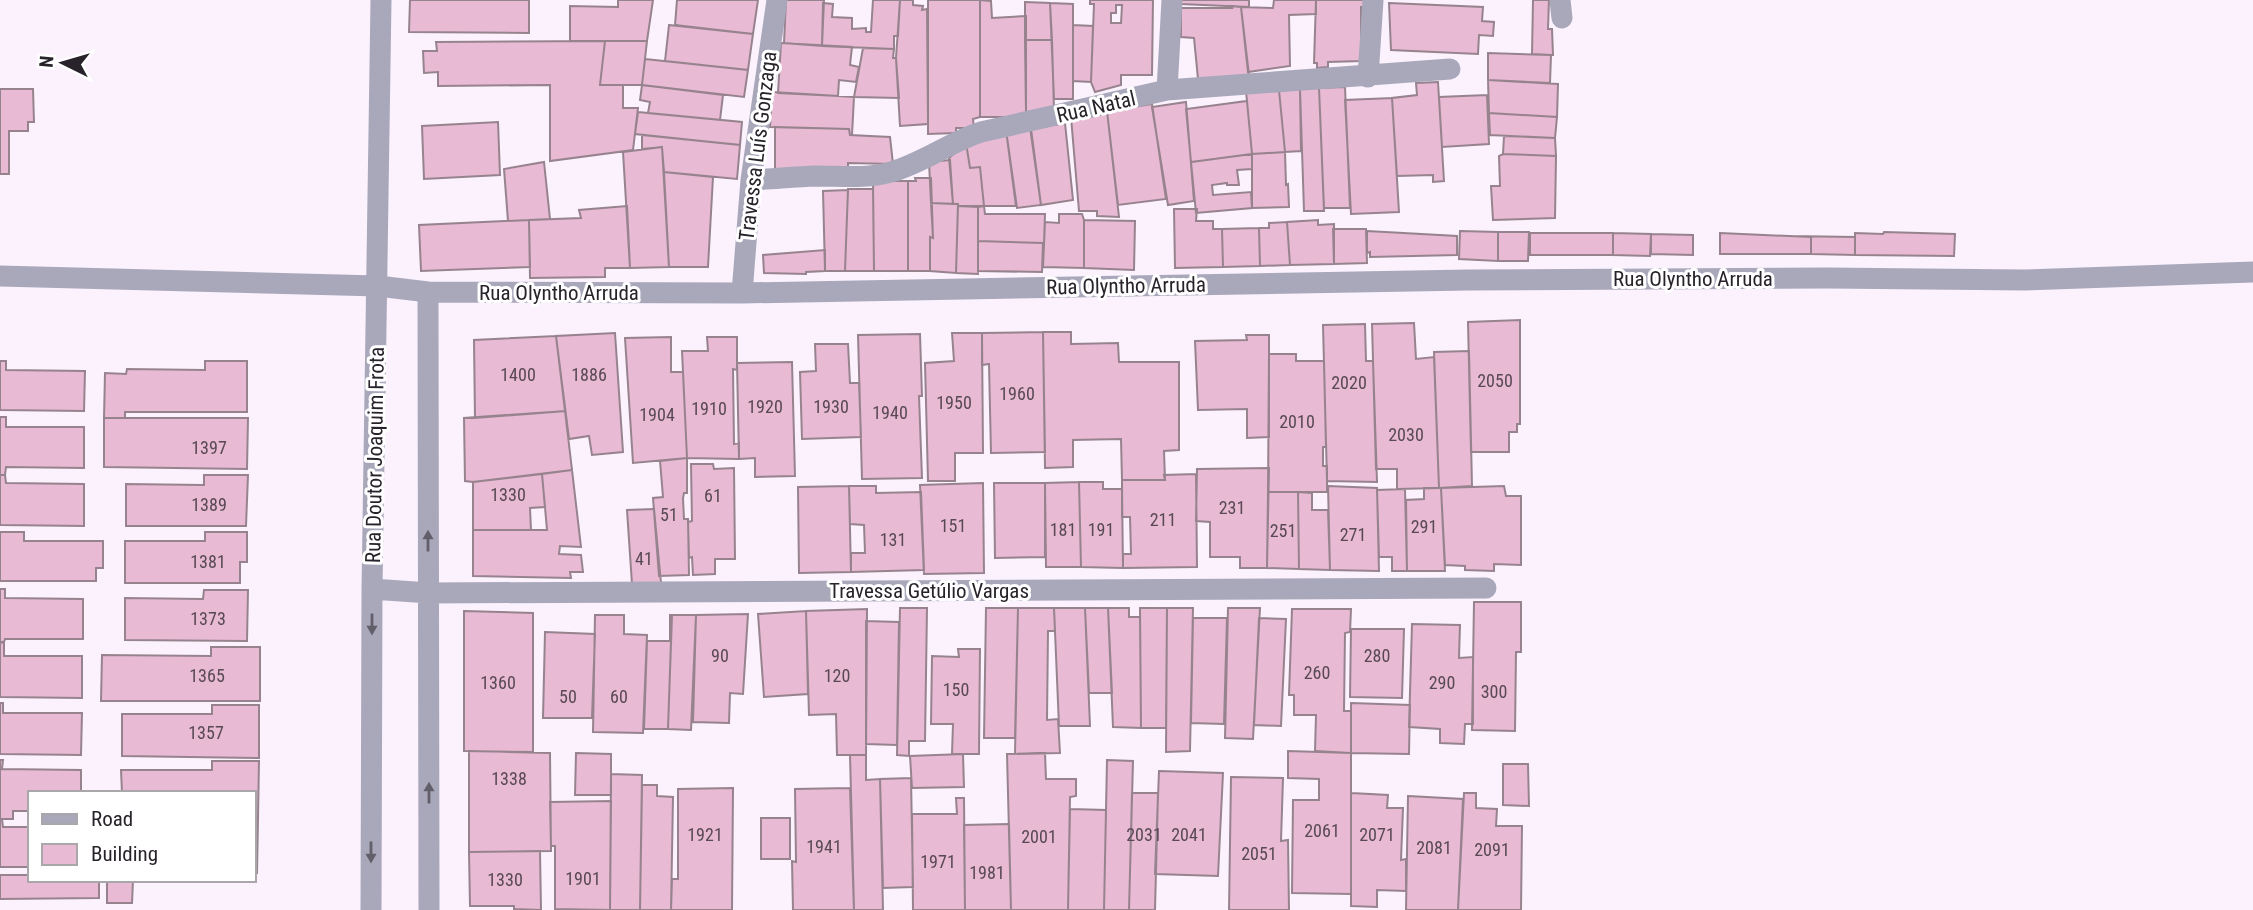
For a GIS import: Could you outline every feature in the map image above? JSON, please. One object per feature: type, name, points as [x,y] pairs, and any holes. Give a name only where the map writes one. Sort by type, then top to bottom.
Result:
[{"type":"street","name":"Rua Doutor Joaquim Frota","points":[[371,910],[372,589],[381,0]]},
{"type":"street","name":"Travessa Luís Gonzaga","points":[[742,293],[751,180],[777,0]]},
{"type":"street","points":[[1167,90],[1172,0]]},
{"type":"street","points":[[1368,77],[1373,0]]},
{"type":"street","name":"Rua Natal","points":[[751,180],[877,176],[894,172],[981,132],[1167,90],[1450,69]]},
{"type":"street","name":"Rua Olyntho Arruda","points":[[0,276],[378,286],[428,292],[742,293],[1483,280],[2024,280],[2253,272]]},
{"type":"street","points":[[428,292],[429,910]]},
{"type":"street","name":"Travessa Getúlio Vargas","points":[[372,589],[429,593],[1486,588]]},
{"type":"building","points":[[410,0],[529,0],[529,33],[409,32]]},
{"type":"building","points":[[618,0],[653,0],[647,41],[570,41],[570,6],[618,7]]},
{"type":"building","points":[[677,0],[758,0],[753,34],[675,25]]},
{"type":"building","points":[[786,0],[824,0],[822,46],[784,43]]},
{"type":"building","points":[[873,0],[900,0],[898,36],[894,36],[894,49],[822,46],[823,3],[833,4],[832,17],[852,18],[852,29],[866,28],[866,32],[871,32]]},
{"type":"building","points":[[900,0],[913,0],[913,5],[923,6],[922,10],[927,9],[928,124],[900,126],[896,58]]},
{"type":"building","points":[[928,0],[980,0],[980,117],[973,119],[974,128],[956,128],[956,133],[928,134]]},
{"type":"building","points":[[980,0],[991,1],[992,18],[1026,16],[1026,117],[980,117]]},
{"type":"building","points":[[1090,0],[1153,0],[1152,75],[1121,75],[1121,85],[1095,92],[1091,82],[1094,4],[1090,4]],"holes":[[[1116,5],[1122,5],[1121,23],[1111,23],[1111,13],[1116,13]]]},
{"type":"building","points":[[1181,0],[1249,0],[1249,7],[1181,4]]},
{"type":"building","points":[[1274,0],[1316,0],[1316,14],[1289,15],[1290,66],[1248,72],[1241,7],[1273,8]]},
{"type":"building","points":[[1316,0],[1366,0],[1366,7],[1361,7],[1361,61],[1328,62],[1328,67],[1317,68],[1317,63],[1314,63]]},
{"type":"building","points":[[1533,0],[1549,0],[1548,29],[1552,29],[1553,55],[1532,54]]},
{"type":"building","points":[[1025,2],[1050,3],[1052,40],[1025,40]]},
{"type":"building","points":[[1050,3],[1073,4],[1073,99],[1054,99]]},
{"type":"building","points":[[1389,3],[1483,7],[1482,21],[1494,22],[1493,36],[1479,35],[1478,54],[1391,50]]},
{"type":"building","points":[[1231,6],[1241,7],[1249,75],[1198,79],[1194,38],[1181,37],[1181,8],[1232,8]]},
{"type":"building","points":[[669,25],[753,34],[748,70],[665,61]]},
{"type":"building","points":[[1073,25],[1093,26],[1091,82],[1073,81]]},
{"type":"building","points":[[1025,40],[1052,40],[1054,111],[1026,112]]},
{"type":"building","points":[[605,41],[647,41],[642,85],[600,85]]},
{"type":"building","points":[[605,41],[600,85],[623,85],[623,108],[638,108],[633,150],[550,161],[550,85],[438,86],[438,72],[424,73],[423,51],[437,51],[436,42]]},
{"type":"building","points":[[781,43],[852,47],[850,65],[859,67],[856,82],[839,80],[838,96],[778,93]]},
{"type":"building","points":[[863,48],[894,49],[899,98],[854,97]]},
{"type":"building","points":[[1488,53],[1551,55],[1550,83],[1488,80]]},
{"type":"building","points":[[645,59],[748,70],[744,97],[642,85]]},
{"type":"building","points":[[1488,80],[1558,84],[1557,117],[1489,113]]},
{"type":"building","points":[[1438,82],[1444,181],[1433,182],[1433,175],[1397,176],[1392,98],[1417,95],[1416,83]]},
{"type":"building","points":[[642,85],[723,95],[720,120],[648,113],[650,102],[640,100]]},
{"type":"building","points":[[1345,87],[1350,208],[1324,208],[1319,88]]},
{"type":"building","points":[[1319,88],[1324,211],[1304,211],[1300,89]]},
{"type":"building","points":[[0,89],[33,89],[34,122],[28,122],[28,131],[9,131],[9,174],[0,174]]},
{"type":"building","points":[[1279,90],[1285,152],[1252,154],[1246,91]]},
{"type":"building","points":[[1279,90],[1300,90],[1301,151],[1285,152]]},
{"type":"building","points":[[772,92],[854,97],[852,135],[849,129],[770,127]]},
{"type":"building","points":[[1487,95],[1489,144],[1442,147],[1439,97]]},
{"type":"building","points":[[1392,98],[1399,212],[1351,214],[1345,100]]},
{"type":"building","points":[[1247,101],[1252,154],[1191,162],[1186,109]]},
{"type":"building","points":[[1186,102],[1194,201],[1168,205],[1152,107]]},
{"type":"building","points":[[1152,104],[1166,199],[1118,205],[1107,111]]},
{"type":"building","points":[[1107,111],[1119,217],[1097,216],[1097,211],[1079,211],[1071,117]]},
{"type":"building","points":[[638,112],[742,122],[740,145],[635,134]]},
{"type":"building","points":[[1489,113],[1557,117],[1555,138],[1490,135]]},
{"type":"building","points":[[498,122],[500,175],[424,179],[422,126]]},
{"type":"building","points":[[1065,123],[1073,200],[1041,205],[1031,129]]},
{"type":"building","points":[[775,127],[849,129],[850,135],[890,137],[893,164],[848,163],[848,171],[775,169]]},
{"type":"building","points":[[1030,127],[1041,205],[1017,208],[1006,130]]},
{"type":"building","points":[[1006,130],[1016,206],[984,206],[980,167],[970,168],[966,143]]},
{"type":"building","points":[[642,135],[740,145],[737,179],[664,172],[662,147],[642,149]]},
{"type":"building","points":[[1504,136],[1555,138],[1556,156],[1503,154]]},
{"type":"building","points":[[966,143],[970,168],[980,167],[984,206],[953,204],[949,158]]},
{"type":"building","points":[[662,147],[669,267],[630,268],[623,152]]},
{"type":"building","points":[[1285,152],[1289,207],[1252,208],[1252,154]]},
{"type":"building","points":[[1252,154],[1252,169],[1237,170],[1239,185],[1212,185],[1213,195],[1251,192],[1252,208],[1196,213],[1191,162]]},
{"type":"building","points":[[1499,156],[1556,156],[1555,218],[1493,220],[1491,186],[1500,186]]},
{"type":"building","points":[[950,160],[953,204],[931,203],[929,162]]},
{"type":"building","points":[[544,162],[550,219],[508,221],[504,169]]},
{"type":"building","points":[[664,172],[713,177],[708,267],[669,267]]},
{"type":"building","points":[[915,178],[931,178],[933,238],[930,237],[930,271],[908,271],[908,181],[916,181]]},
{"type":"building","points":[[908,181],[908,271],[874,271],[873,183]]},
{"type":"building","points":[[848,189],[873,189],[874,271],[845,271]]},
{"type":"building","points":[[848,190],[845,271],[825,271],[823,191]]},
{"type":"building","points":[[931,203],[958,204],[956,273],[930,271],[930,237],[933,238]]},
{"type":"building","points":[[627,206],[630,268],[605,268],[605,277],[530,278],[529,220],[581,218],[579,210]]},
{"type":"building","points":[[958,206],[978,207],[978,274],[956,273]]},
{"type":"building","points":[[984,206],[985,214],[1045,214],[1044,243],[978,241],[978,207]]},
{"type":"building","points":[[1174,209],[1197,209],[1196,221],[1213,221],[1213,229],[1222,229],[1223,267],[1175,268]]},
{"type":"building","points":[[1059,214],[1082,214],[1084,268],[1043,267],[1045,222],[1059,223]]},
{"type":"building","points":[[529,220],[530,267],[421,271],[419,225]]},
{"type":"building","points":[[1084,220],[1135,221],[1134,270],[1084,268]]},
{"type":"building","points":[[1318,220],[1318,225],[1334,224],[1334,264],[1290,265],[1287,222]]},
{"type":"building","points":[[1287,222],[1290,265],[1260,266],[1259,228],[1269,228],[1269,223]]},
{"type":"building","points":[[1259,228],[1260,266],[1223,267],[1222,229]]},
{"type":"building","points":[[1333,229],[1366,229],[1367,263],[1334,264]]},
{"type":"building","points":[[1367,231],[1457,236],[1457,255],[1370,257],[1370,252],[1367,253]]},
{"type":"building","points":[[1460,231],[1498,232],[1498,261],[1459,259]]},
{"type":"building","points":[[1498,232],[1529,232],[1528,261],[1498,261]]},
{"type":"building","points":[[1530,233],[1613,233],[1613,255],[1530,255]]},
{"type":"building","points":[[1613,233],[1651,234],[1650,256],[1613,255]]},
{"type":"building","points":[[1720,233],[1811,237],[1811,254],[1720,254]]},
{"type":"building","points":[[1855,233],[1955,234],[1954,256],[1855,255]]},
{"type":"building","points":[[1651,234],[1693,235],[1693,255],[1651,254]]},
{"type":"building","points":[[1789,236],[1855,237],[1855,255],[1811,254],[1811,237]]},
{"type":"building","points":[[978,241],[1043,243],[1042,272],[978,271]]},
{"type":"building","points":[[825,250],[825,271],[806,274],[764,273],[763,255]]},
{"type":"building","points":[[1520,320],[1520,424],[1517,424],[1517,432],[1509,432],[1509,452],[1471,452],[1468,322]]},
{"type":"building","points":[[1414,323],[1416,359],[1434,357],[1439,488],[1397,489],[1397,469],[1376,469],[1372,324]]},
{"type":"building","points":[[1365,324],[1366,361],[1373,361],[1377,482],[1327,481],[1323,325]]},
{"type":"building","points":[[1043,332],[1071,332],[1071,344],[1118,343],[1119,362],[1179,362],[1179,450],[1164,451],[1165,480],[1122,480],[1121,439],[1073,440],[1073,467],[1045,468]]},
{"type":"building","points":[[1043,332],[1045,452],[991,453],[989,364],[982,365],[982,333]]},
{"type":"building","points":[[615,333],[623,452],[592,455],[589,436],[569,439],[556,336]]},
{"type":"building","points":[[952,333],[982,333],[983,453],[955,453],[955,481],[928,481],[925,363],[954,361]]},
{"type":"building","points":[[920,334],[922,478],[862,479],[858,335]]},
{"type":"building","points":[[1246,335],[1269,335],[1269,437],[1247,438],[1247,409],[1198,410],[1195,341],[1247,340]]},
{"type":"building","points":[[556,336],[565,411],[475,418],[474,340]]},
{"type":"building","points":[[671,337],[671,372],[683,372],[687,458],[633,463],[625,338]]},
{"type":"building","points":[[707,337],[737,337],[737,370],[733,369],[734,444],[739,443],[739,459],[687,458],[682,351],[708,351]]},
{"type":"building","points":[[815,344],[848,344],[850,383],[859,383],[861,437],[802,439],[800,372],[816,371]]},
{"type":"building","points":[[1469,351],[1472,486],[1439,488],[1434,352]]},
{"type":"building","points":[[1269,354],[1296,354],[1296,361],[1324,361],[1326,447],[1323,447],[1323,466],[1327,466],[1327,492],[1268,492]]},
{"type":"building","points":[[0,361],[6,361],[6,370],[85,371],[84,411],[0,410]]},
{"type":"building","points":[[205,361],[247,361],[247,412],[125,412],[125,418],[104,418],[105,373],[126,374],[127,369],[205,370]]},
{"type":"building","points":[[792,362],[795,476],[755,477],[755,458],[739,459],[737,363]]},
{"type":"building","points":[[565,411],[572,470],[465,481],[464,418]]},
{"type":"building","points":[[0,417],[6,417],[6,427],[84,427],[84,468],[6,467],[5,475],[0,475]]},
{"type":"building","points":[[104,418],[248,418],[247,469],[104,467]]},
{"type":"building","points":[[687,458],[687,493],[684,493],[683,498],[684,519],[688,519],[689,575],[659,576],[653,498],[663,497],[660,461]]},
{"type":"building","points":[[691,464],[713,464],[714,469],[734,468],[735,559],[715,559],[715,574],[693,575],[692,557],[689,558],[688,522],[692,521]]},
{"type":"building","points":[[1269,468],[1267,568],[1240,568],[1240,557],[1210,557],[1210,522],[1196,521],[1197,469]]},
{"type":"building","points":[[572,470],[581,547],[560,546],[559,554],[581,555],[583,572],[570,572],[571,578],[473,576],[473,530],[547,530],[542,474]]},
{"type":"building","points":[[542,474],[545,507],[530,508],[531,530],[473,530],[473,482]]},
{"type":"building","points":[[1196,474],[1197,567],[1123,568],[1123,554],[1131,554],[1130,517],[1122,517],[1122,480],[1165,480],[1164,475]]},
{"type":"building","points":[[0,475],[5,475],[6,483],[84,484],[84,526],[0,525]]},
{"type":"building","points":[[204,475],[248,475],[246,526],[126,526],[126,484],[204,485]]},
{"type":"building","points":[[1079,482],[1103,482],[1103,489],[1122,489],[1123,568],[1081,567]]},
{"type":"building","points":[[1079,482],[1081,567],[1046,567],[1045,483]]},
{"type":"building","points":[[983,483],[984,573],[924,574],[920,485]]},
{"type":"building","points":[[994,483],[1045,483],[1045,557],[995,558]]},
{"type":"building","points":[[849,486],[851,572],[799,573],[798,487]]},
{"type":"building","points":[[849,486],[876,486],[876,493],[921,492],[924,570],[851,572],[851,553],[865,553],[864,525],[850,524]]},
{"type":"building","points":[[1328,486],[1377,488],[1379,571],[1330,570]]},
{"type":"building","points":[[1504,486],[1506,496],[1521,496],[1521,565],[1494,564],[1494,571],[1465,570],[1465,566],[1445,565],[1441,488]]},
{"type":"building","points":[[1424,488],[1441,488],[1445,571],[1407,571],[1406,500],[1424,499]]},
{"type":"building","points":[[1405,489],[1407,571],[1392,571],[1392,557],[1379,557],[1377,490]]},
{"type":"building","points":[[1268,492],[1298,492],[1299,569],[1267,568]]},
{"type":"building","points":[[1298,492],[1312,493],[1312,510],[1328,510],[1330,570],[1299,569]]},
{"type":"building","points":[[654,509],[661,583],[632,584],[627,510]]},
{"type":"building","points":[[0,532],[24,532],[24,541],[103,541],[103,568],[96,568],[96,581],[0,581]]},
{"type":"building","points":[[205,532],[247,532],[247,562],[240,562],[240,583],[125,583],[125,541],[205,541]]},
{"type":"building","points":[[0,589],[5,589],[5,598],[83,599],[83,639],[5,639],[0,642]]},
{"type":"building","points":[[204,590],[248,590],[247,641],[125,640],[125,598],[203,599]]},
{"type":"building","points":[[1474,602],[1521,602],[1521,652],[1516,652],[1515,731],[1472,730]]},
{"type":"building","points":[[900,608],[927,608],[925,741],[909,741],[909,756],[897,755]]},
{"type":"building","points":[[986,608],[1018,608],[1015,738],[984,738]]},
{"type":"building","points":[[1018,608],[1054,608],[1055,631],[1048,631],[1047,720],[1058,719],[1060,753],[1015,754]]},
{"type":"building","points":[[1054,608],[1085,608],[1090,726],[1059,726]]},
{"type":"building","points":[[1085,608],[1108,608],[1112,693],[1089,693]]},
{"type":"building","points":[[1108,608],[1129,608],[1129,617],[1140,617],[1141,728],[1113,727]]},
{"type":"building","points":[[1140,608],[1167,608],[1166,728],[1141,728]]},
{"type":"building","points":[[1167,608],[1193,608],[1190,751],[1166,752]]},
{"type":"building","points":[[1228,608],[1260,608],[1253,739],[1225,738]]},
{"type":"building","points":[[867,609],[866,755],[837,755],[836,714],[809,715],[806,611]]},
{"type":"building","points":[[1292,609],[1351,609],[1350,632],[1345,633],[1344,711],[1351,711],[1351,753],[1315,751],[1316,715],[1294,715],[1294,695],[1289,695]]},
{"type":"building","points":[[464,611],[533,613],[533,752],[464,751]]},
{"type":"building","points":[[806,611],[808,694],[764,697],[758,614]]},
{"type":"building","points":[[748,614],[743,694],[730,693],[729,723],[693,722],[696,615]]},
{"type":"building","points":[[595,615],[624,615],[624,634],[647,635],[643,733],[593,732]]},
{"type":"building","points":[[672,615],[668,729],[644,729],[647,641],[670,641]]},
{"type":"building","points":[[672,615],[696,615],[691,730],[668,729]]},
{"type":"building","points":[[1193,618],[1227,618],[1224,724],[1191,723]]},
{"type":"building","points":[[1259,618],[1286,619],[1281,726],[1254,725]]},
{"type":"building","points":[[866,621],[899,622],[897,745],[866,744]]},
{"type":"building","points":[[1412,624],[1460,625],[1459,658],[1473,657],[1473,724],[1465,724],[1464,744],[1440,743],[1440,729],[1409,727]]},
{"type":"building","points":[[1351,629],[1404,629],[1402,698],[1350,697]]},
{"type":"building","points":[[545,632],[595,634],[592,718],[543,718]]},
{"type":"building","points":[[4,642],[4,656],[82,656],[82,698],[0,697],[0,643]]},
{"type":"building","points":[[211,647],[260,647],[260,701],[101,701],[102,655],[211,656]]},
{"type":"building","points":[[958,649],[980,649],[979,754],[952,754],[953,724],[931,724],[932,656],[959,657]]},
{"type":"building","points":[[0,703],[3,703],[3,713],[82,713],[81,755],[0,754]]},
{"type":"building","points":[[1351,703],[1410,705],[1409,754],[1351,753]]},
{"type":"building","points":[[212,705],[259,705],[259,758],[122,756],[122,714],[212,714]]},
{"type":"building","points":[[469,751],[550,753],[551,851],[469,852]]},
{"type":"building","points":[[1288,751],[1351,753],[1351,894],[1292,893],[1293,800],[1319,800],[1319,779],[1288,778]]},
{"type":"building","points":[[576,753],[611,754],[611,795],[575,795]]},
{"type":"building","points":[[1045,753],[1046,779],[1076,779],[1076,796],[1070,797],[1068,910],[1011,910],[1007,754]]},
{"type":"building","points":[[963,754],[964,787],[912,788],[910,756]]},
{"type":"building","points":[[850,755],[866,755],[866,780],[880,779],[883,910],[854,910]]},
{"type":"building","points":[[0,760],[3,760],[2,769],[81,770],[81,791],[28,791],[28,811],[13,811],[13,819],[0,819]]},
{"type":"building","points":[[1107,760],[1133,761],[1129,910],[1104,910]]},
{"type":"building","points":[[212,761],[259,761],[258,818],[256,791],[122,791],[121,770],[212,770]]},
{"type":"building","points":[[1503,764],[1528,764],[1529,806],[1503,805]]},
{"type":"building","points":[[1159,771],[1223,773],[1218,876],[1155,874]]},
{"type":"building","points":[[611,774],[642,775],[640,910],[610,910]]},
{"type":"building","points":[[1231,777],[1283,778],[1281,841],[1288,840],[1289,910],[1229,910]]},
{"type":"building","points":[[911,778],[913,887],[883,888],[880,779]]},
{"type":"building","points":[[642,785],[657,785],[657,796],[673,797],[671,910],[640,910]]},
{"type":"building","points":[[733,788],[732,910],[671,910],[672,879],[678,879],[678,789]]},
{"type":"building","points":[[850,788],[854,910],[793,910],[792,861],[796,862],[795,789]]},
{"type":"building","points":[[1132,793],[1158,793],[1155,910],[1129,910]]},
{"type":"building","points":[[1351,793],[1388,795],[1387,808],[1403,808],[1401,860],[1406,859],[1406,891],[1377,890],[1377,907],[1351,906]]},
{"type":"building","points":[[1464,793],[1476,793],[1476,808],[1497,809],[1496,826],[1522,826],[1521,910],[1458,910]]},
{"type":"building","points":[[1408,796],[1463,799],[1458,910],[1406,910]]},
{"type":"building","points":[[956,798],[964,798],[965,910],[913,910],[912,814],[957,814]]},
{"type":"building","points":[[611,801],[610,910],[555,909],[555,846],[551,846],[550,802]]},
{"type":"building","points":[[1070,809],[1106,810],[1104,910],[1068,910]]},
{"type":"building","points":[[256,818],[258,818],[257,873]]},
{"type":"building","points":[[761,818],[790,818],[790,859],[761,859]]},
{"type":"building","points":[[0,819],[3,827],[28,827],[28,867],[0,867]]},
{"type":"building","points":[[1009,824],[1011,910],[965,910],[964,825]]},
{"type":"building","points":[[540,851],[541,910],[514,909],[514,906],[470,906],[469,852]]},
{"type":"building","points":[[0,875],[28,875],[28,882],[99,882],[99,898],[0,899]]},
{"type":"building","points":[[107,882],[133,882],[132,903],[107,903]]}]
